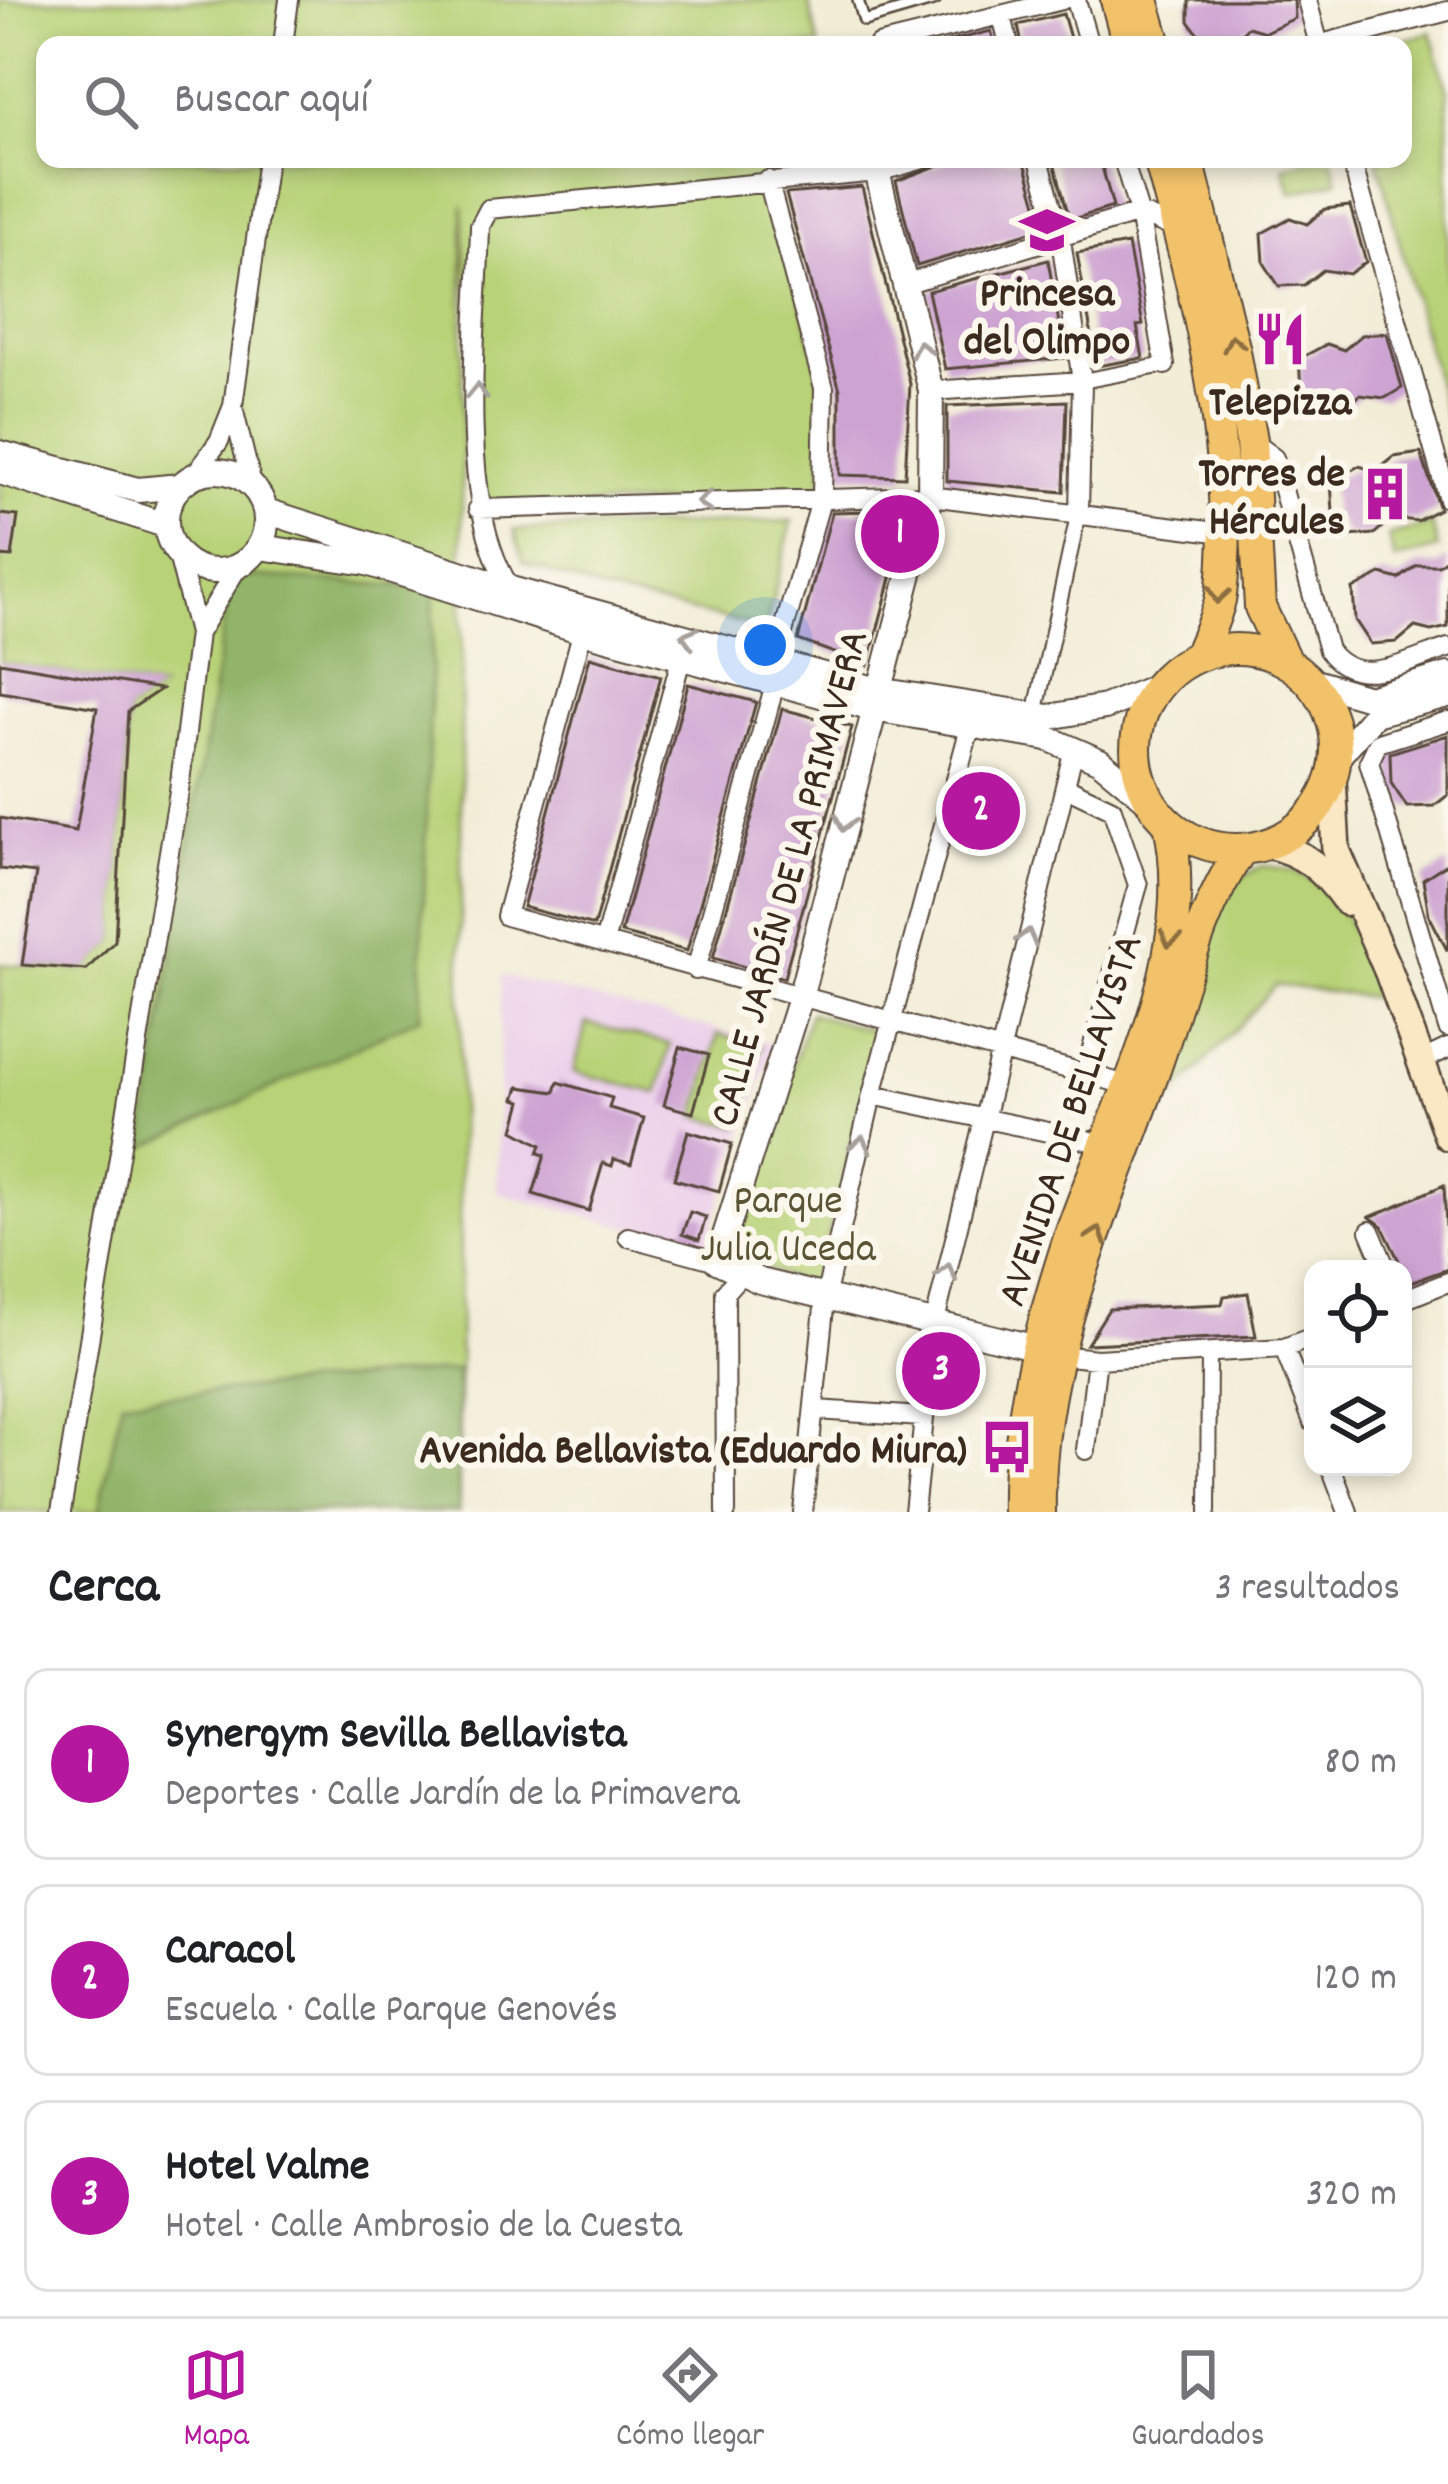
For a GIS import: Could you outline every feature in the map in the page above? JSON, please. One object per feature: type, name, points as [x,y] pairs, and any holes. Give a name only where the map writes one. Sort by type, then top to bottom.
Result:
[{"type":"main road","points":[[1116,0],[1126,36]]},
{"type":"main road","points":[[1143,0],[1153,36]]},
{"type":"main road","points":[[1162,168],[1206,350],[1224,533],[1220,600],[1199,656]]},
{"type":"main road","points":[[1190,168],[1235,351],[1251,441],[1260,607],[1297,671],[1329,711],[1336,850],[1389,973],[1448,1136]]},
{"type":"main road","points":[[1297,671],[1258,651],[1199,656],[1158,686],[1142,712],[1135,743],[1138,774],[1160,813],[1216,847],[1286,848],[1324,871],[1389,973]]},
{"type":"main road","points":[[1254,847],[1292,833],[1307,819],[1334,769]]},
{"type":"main road","name":"AVENIDA DE BELLAVISTA","points":[[1040,1512],[1047,1351],[1068,1242],[1127,1084],[1173,932],[1179,892],[1160,813]]},
{"type":"main road","name":"AVENIDA DE BELLAVISTA","points":[[1018,1512],[1019,1447],[1047,1351],[1206,914],[1254,847]]},
{"type":"street","points":[[284,36],[289,0]]},
{"type":"street","points":[[916,36],[1062,0]]},
{"type":"street","points":[[1076,0],[1086,36]]},
{"type":"street","points":[[1307,0],[1316,36]]},
{"type":"street","points":[[1352,36],[1448,11]]},
{"type":"street","points":[[1002,16],[1007,36]]},
{"type":"street","points":[[61,1512],[179,791],[198,633],[166,525],[170,501],[219,441],[233,406],[266,168]]},
{"type":"street","points":[[511,589],[490,550],[478,509],[481,226],[489,209],[854,168]]},
{"type":"street","name":"CALLE JARDÍN DE LA PRIMAVERA","points":[[717,1261],[800,998],[930,496],[931,392],[877,168]]},
{"type":"street","points":[[1036,715],[1079,511],[1082,381],[1060,240],[1041,168]]},
{"type":"street","points":[[931,392],[1082,381],[1165,365],[1139,213],[1126,168]]},
{"type":"street","points":[[1354,168],[1448,499]]},
{"type":"street","points":[[696,970],[822,497],[824,388],[768,180]]},
{"type":"street","points":[[908,283],[1139,213],[1179,230]]},
{"type":"street","points":[[198,633],[237,568],[260,547],[266,511],[252,485],[233,406]]},
{"type":"street","points":[[1251,441],[1274,458],[1328,650],[1340,667],[1363,674],[1448,648]]},
{"type":"street","points":[[0,453],[137,490],[225,472],[252,485]]},
{"type":"street","points":[[0,472],[166,525]]},
{"type":"street","points":[[478,509],[930,496],[1079,511],[1224,533]]},
{"type":"street","points":[[266,511],[306,528],[511,589],[681,659],[775,672]]},
{"type":"street","points":[[260,547],[367,563],[522,613],[592,623],[970,727],[1046,738],[1100,761],[1160,813]]},
{"type":"street","points":[[178,555],[205,571],[237,568]]},
{"type":"street","points":[[592,623],[506,916],[1127,1084]]},
{"type":"street","points":[[604,943],[681,659]]},
{"type":"street","points":[[1297,671],[1369,698],[1448,675]]},
{"type":"street","points":[[876,699],[1036,715],[1105,707],[1158,686]]},
{"type":"street","points":[[1334,769],[1375,714],[1448,695]]},
{"type":"street","points":[[1408,1026],[1446,1024],[1369,762],[1378,743],[1448,721]]},
{"type":"street","points":[[803,1512],[818,1410],[825,1298],[872,1095],[970,727]]},
{"type":"street","points":[[914,1512],[934,1325],[1074,749]]},
{"type":"street","name":"AVENIDA DE BELLAVISTA","points":[[1066,788],[1112,809],[1138,885],[1085,1074]]},
{"type":"street","points":[[1421,1061],[1448,1048]]},
{"type":"street","points":[[872,1095],[1105,1144]]},
{"type":"street","points":[[1370,1232],[1382,1260]]},
{"type":"street","points":[[628,1238],[717,1261],[751,1277],[825,1298],[1097,1359],[1285,1348],[1304,1340]]},
{"type":"street","points":[[726,1512],[724,1292],[751,1277]]},
{"type":"street","points":[[1412,1296],[1448,1282]]},
{"type":"street","points":[[1285,1348],[1304,1398]]},
{"type":"street","points":[[1208,1512],[1209,1352]]},
{"type":"street","points":[[1086,1450],[1097,1359]]},
{"type":"street","points":[[818,1410],[922,1417]]},
{"type":"street","points":[[1334,1476],[1348,1512]]},
{"type":"lane","points":[[858,0],[864,21],[936,0]]},
{"type":"shaded area","points":[[501,975],[774,1044],[705,1247],[497,1193]]},
{"type":"green space","points":[[0,0],[808,0],[817,36],[36,36],[36,168],[767,168],[824,388],[822,497],[478,509],[463,205],[459,1512],[0,1512],[0,964],[85,970],[115,941],[128,711],[160,689],[0,662]]},
{"type":"green space","points":[[1431,32],[1448,92],[1448,424],[1379,168],[1412,168],[1412,38]]},
{"type":"green space","points":[[1284,168],[1334,168],[1338,181],[1291,193]]},
{"type":"green space","points":[[792,521],[766,628],[605,592],[523,562],[514,530]]},
{"type":"green space","points":[[1432,524],[1438,548],[1395,560],[1388,536]]},
{"type":"green space","points":[[231,575],[434,588],[420,1017],[142,1149]]},
{"type":"green space","points":[[1262,866],[1289,870],[1327,892],[1352,929],[1379,998],[1276,985],[1163,1107],[1155,1102],[1214,916],[1239,879]]},
{"type":"green space","name":"Parque Julia Uceda","points":[[810,1013],[880,1033],[814,1289],[732,1253]]},
{"type":"green space","points":[[586,1023],[670,1044],[658,1093],[574,1072]]},
{"type":"green space","points":[[718,1034],[761,1046],[739,1127],[696,1116]]},
{"type":"green space","points":[[457,1370],[459,1512],[99,1512],[122,1400]]},
{"type":"building","points":[[1189,0],[1294,0],[1295,18],[1265,32],[1248,27],[1238,36],[1199,36],[1189,21]]},
{"type":"building","points":[[1063,14],[1069,36],[1020,36],[1018,25]]},
{"type":"building","points":[[931,168],[1027,168],[1044,228],[917,266],[896,181]]},
{"type":"building","points":[[1056,168],[1102,168],[1113,207],[1070,220]]},
{"type":"building","points":[[862,187],[910,384],[905,477],[840,475],[840,390],[786,194]]},
{"type":"building","points":[[1350,206],[1366,262],[1349,274],[1323,270],[1304,285],[1279,286],[1264,263],[1262,233],[1290,218],[1307,224],[1325,209]]},
{"type":"building","points":[[1128,244],[1143,325],[1137,326],[1143,358],[1097,366],[1077,253]]},
{"type":"building","points":[[1048,260],[1065,358],[945,369],[928,291]]},
{"type":"building","name":"Torres de Hércules","points":[[1387,333],[1402,388],[1385,398],[1360,395],[1342,411],[1316,412],[1301,389],[1299,359],[1327,344],[1344,350],[1362,335]]},
{"type":"building","points":[[1067,401],[1064,492],[947,481],[947,406]]},
{"type":"building","name":"Torres de Hércules","points":[[1421,453],[1439,509],[1417,521],[1392,518],[1374,534],[1348,536],[1333,512],[1331,481],[1359,466],[1377,471],[1394,457]]},
{"type":"building","points":[[909,510],[868,665],[798,640],[832,512]]},
{"type":"building","points":[[0,514],[18,516],[12,557],[0,556]]},
{"type":"building","name":"Torres de Hércules","points":[[1448,558],[1448,627],[1431,631],[1415,627],[1397,642],[1371,644],[1355,620],[1353,589],[1381,574],[1399,579],[1417,565],[1438,565]]},
{"type":"building","points":[[590,657],[661,676],[594,926],[523,907]]},
{"type":"building","points":[[0,662],[161,689],[128,711],[115,941],[86,970],[22,965],[36,873],[0,869],[0,818],[76,831],[97,708],[0,692]]},
{"type":"building","points":[[688,684],[756,702],[687,951],[621,933]]},
{"type":"building","points":[[782,709],[852,727],[784,978],[713,958]]},
{"type":"building","points":[[1448,735],[1448,795],[1434,806],[1407,807],[1391,783],[1390,753]]},
{"type":"building","points":[[1448,863],[1447,950],[1429,915],[1423,879]]},
{"type":"building","points":[[680,1047],[709,1055],[693,1113],[664,1105]]},
{"type":"building","points":[[558,1082],[612,1098],[609,1108],[644,1118],[631,1164],[614,1159],[612,1166],[603,1163],[589,1211],[533,1194],[545,1155],[538,1153],[541,1145],[514,1130],[522,1101],[515,1099],[519,1087],[555,1092]]},
{"type":"building","points":[[688,1131],[732,1144],[719,1191],[674,1179]]},
{"type":"building","points":[[1444,1185],[1448,1269],[1412,1282],[1412,1260],[1399,1260],[1382,1226],[1370,1217]]},
{"type":"building","points":[[690,1212],[706,1217],[699,1240],[682,1234]]},
{"type":"building","points":[[1248,1293],[1256,1336],[1087,1344],[1109,1309],[1222,1304],[1224,1296]]},
{"type":"place","name":"Princesa del Olimpo","points":[[1047,230]]},
{"type":"place","name":"Telepizza","points":[[1280,339]]},
{"type":"place","name":"Torres de Hércules","points":[[1385,494]]},
{"type":"place","name":"Synergym Sevilla Bellavista","points":[[900,534]]},
{"type":"place","name":"Caracol","points":[[981,811]]},
{"type":"place","name":"Hotel Valme","points":[[941,1371]]},
{"type":"place","name":"Avenida Bellavista (Eduardo Miura)","points":[[1007,1447]]}]
